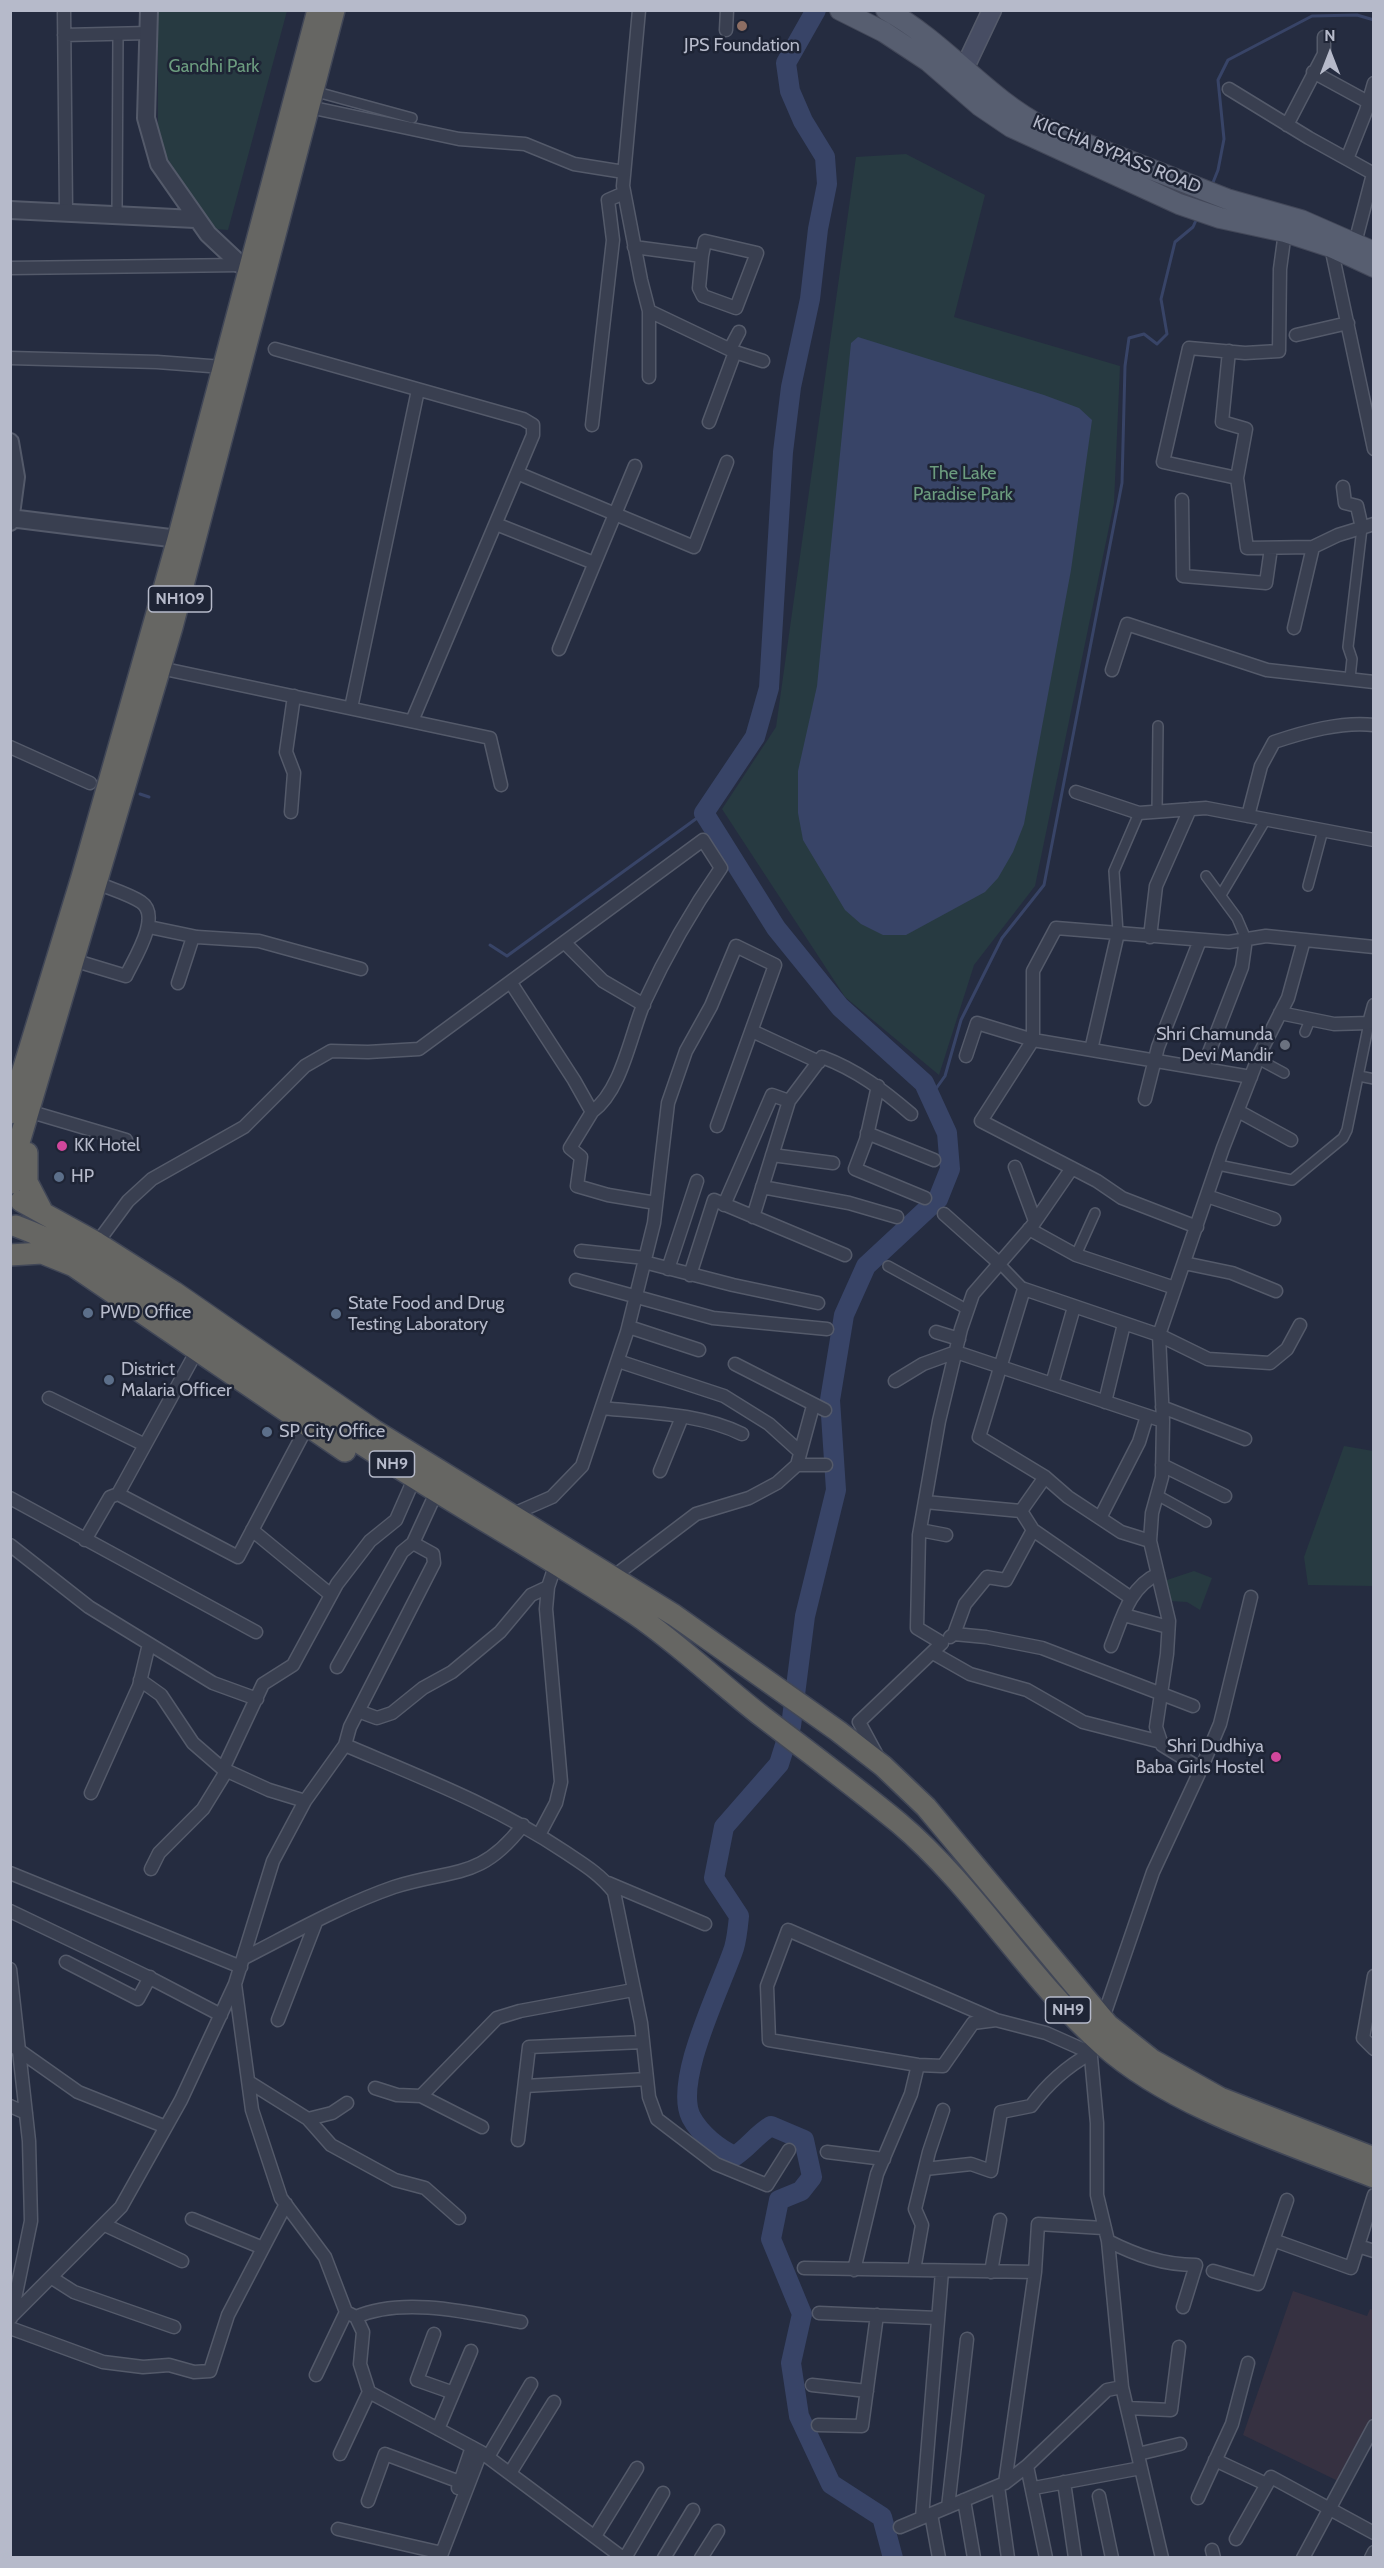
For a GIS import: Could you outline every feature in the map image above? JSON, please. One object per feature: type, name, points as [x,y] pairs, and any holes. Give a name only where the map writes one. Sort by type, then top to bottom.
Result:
[{"type":"highway","name":"NH109","points":[[41,1038],[73,960],[90,880],[186,541],[252,267],[318,10]]},
{"type":"highway","name":"NH109","points":[[186,541],[223,367],[252,267],[311,99],[334,10]]},
{"type":"highway","name":"NH109","points":[[14,1189],[20,1112],[90,880],[160,668],[163,624]]},
{"type":"highway","points":[[20,1112],[31,1126],[26,1166],[27,1182],[41,1209]]},
{"type":"highway","name":"NH9","points":[[14,1189],[41,1209],[174,1292],[375,1431],[511,1515],[902,1826],[943,1865],[1094,2035],[1142,2077],[1187,2101],[1374,2177]]},
{"type":"highway","name":"NH9","points":[[14,1189],[21,1216],[14,1230],[61,1245],[91,1261],[201,1343],[433,1499],[613,1577],[760,1676],[883,1766],[926,1807],[1094,2035],[1152,2060],[1220,2098],[1374,2158]]},
{"type":"highway","points":[[10,1255],[42,1253],[74,1266],[201,1343]]},
{"type":"main road","name":"KICCHA BYPASS ROAD","points":[[886,10],[929,37],[997,98],[1028,119],[1078,143],[1227,199],[1300,220],[1374,252]]},
{"type":"main road","points":[[953,83],[965,67],[992,10]]},
{"type":"main road","points":[[840,11],[893,38],[928,61],[980,106],[1011,127],[1179,204],[1220,218],[1285,232],[1331,247],[1374,267]]},
{"type":"street","points":[[64,10],[66,211]]},
{"type":"street","points":[[149,10],[146,118],[159,164],[176,192],[208,234],[252,267]]},
{"type":"street","points":[[639,10],[624,193],[649,311],[649,377]]},
{"type":"street","points":[[726,30],[727,10]]},
{"type":"street","points":[[64,35],[149,33]]},
{"type":"street","points":[[117,214],[118,34]]},
{"type":"street","points":[[1287,125],[1324,54],[1324,37]]},
{"type":"street","points":[[1313,72],[1368,102]]},
{"type":"street","points":[[1347,159],[1369,118],[1368,102],[1374,83]]},
{"type":"street","points":[[1229,89],[1373,174],[1355,243]]},
{"type":"street","points":[[311,99],[412,118]]},
{"type":"street","points":[[311,99],[459,140],[525,144],[574,164],[624,172]]},
{"type":"street","points":[[162,217],[176,192]]},
{"type":"street","points":[[592,425],[613,240],[608,200],[624,193]]},
{"type":"street","points":[[10,210],[195,219]]},
{"type":"street","points":[[1237,478],[1163,462],[1190,348],[1279,351],[1281,269],[1285,232]]},
{"type":"street","points":[[705,240],[757,253],[736,308],[703,296],[699,288],[702,256],[705,240]]},
{"type":"street","points":[[634,247],[702,256]]},
{"type":"street","points":[[1331,247],[1348,323],[1369,397],[1374,448]]},
{"type":"street","points":[[10,268],[252,267]]},
{"type":"street","points":[[649,311],[733,351],[763,361]]},
{"type":"street","points":[[1296,335],[1348,323]]},
{"type":"street","points":[[709,422],[739,332]]},
{"type":"street","points":[[274,349],[523,419],[533,425],[533,435],[412,721]]},
{"type":"street","points":[[1229,351],[1222,422],[1246,429],[1237,478],[1246,548],[1313,548],[1338,535],[1368,526]]},
{"type":"street","points":[[10,358],[157,362],[223,367]]},
{"type":"street","points":[[351,708],[418,390]]},
{"type":"street","points":[[10,442],[16,477],[11,519],[186,541]]},
{"type":"street","points":[[517,472],[694,547],[727,462]]},
{"type":"street","points":[[559,649],[635,466]]},
{"type":"street","points":[[1343,487],[1345,503],[1357,506],[1368,526],[1348,647],[1352,659],[1350,678]]},
{"type":"street","points":[[1182,500],[1183,576],[1266,583],[1271,548]]},
{"type":"street","points":[[496,524],[594,563]]},
{"type":"street","points":[[1294,628],[1313,548]]},
{"type":"street","points":[[1112,670],[1127,624],[1267,670],[1374,682]]},
{"type":"street","points":[[160,668],[490,738],[501,786]]},
{"type":"street","points":[[291,812],[294,773],[286,752],[294,696]]},
{"type":"street","points":[[1248,816],[1261,766],[1274,742],[1304,732],[1363,724],[1374,725]]},
{"type":"street","points":[[1157,812],[1158,726]]},
{"type":"street","points":[[10,747],[90,783]]},
{"type":"street","points":[[1076,792],[1139,813],[1206,808],[1374,840]]},
{"type":"street","points":[[1150,936],[1156,886],[1190,809]]},
{"type":"street","points":[[1091,1050],[1118,933],[1114,871],[1139,813]]},
{"type":"street","points":[[1221,895],[1266,819]]},
{"type":"street","points":[[1308,886],[1323,830]]},
{"type":"street","points":[[97,1243],[128,1201],[152,1179],[244,1127],[305,1066],[330,1051],[368,1052],[419,1049],[703,840],[721,868],[688,915],[644,1005],[631,1044],[603,1104],[592,1112],[570,1148],[581,1157],[577,1186],[608,1195],[656,1203]]},
{"type":"street","points":[[1203,1068],[1242,967],[1246,939],[1238,918],[1206,876]]},
{"type":"street","points":[[73,960],[126,976],[149,927],[149,911],[143,903],[90,880]]},
{"type":"street","points":[[149,927],[193,936],[259,941],[361,969]]},
{"type":"street","points":[[1197,1227],[1122,1198],[1072,1168],[981,1121],[1033,1040],[1033,971],[1056,928],[1200,940],[1266,936],[1374,947]]},
{"type":"street","points":[[178,983],[193,936]]},
{"type":"street","points":[[1145,1099],[1155,1062],[1200,940]]},
{"type":"street","points":[[1161,1742],[1156,1726],[1168,1627],[1150,1541],[1162,1465],[1163,1421],[1159,1335],[1251,1077],[1288,998],[1304,940]]},
{"type":"street","points":[[565,943],[603,981],[644,1005]]},
{"type":"street","points":[[511,1515],[552,1497],[582,1466],[629,1327],[645,1260],[656,1203],[668,1103],[686,1051],[711,1006],[736,946],[775,964],[761,997],[752,1031],[717,1126]]},
{"type":"street","points":[[510,983],[574,1080],[592,1112]]},
{"type":"street","points":[[1218,1165],[1292,1180],[1343,1138],[1347,1130],[1374,1005]]},
{"type":"street","points":[[1281,1013],[1308,1026],[1369,1023]]},
{"type":"street","points":[[966,1056],[977,1023],[1033,1040],[1251,1077]]},
{"type":"street","points":[[752,1031],[819,1062]]},
{"type":"street","points":[[753,1217],[789,1101],[822,1057],[849,1067],[878,1086],[911,1114]]},
{"type":"street","points":[[1258,1059],[1284,1073]]},
{"type":"street","points":[[1359,1076],[1374,1079]]},
{"type":"street","points":[[878,1086],[867,1133],[855,1169],[924,1198]]},
{"type":"street","points":[[724,1204],[772,1095],[789,1101]]},
{"type":"street","points":[[1238,1111],[1291,1140]]},
{"type":"street","points":[[20,1112],[126,1140]]},
{"type":"street","points":[[867,1133],[934,1160]]},
{"type":"street","points":[[772,1155],[833,1163]]},
{"type":"street","points":[[1015,1167],[1032,1225],[1076,1255],[1175,1288]]},
{"type":"street","points":[[1072,1168],[1032,1225],[973,1294],[959,1339],[939,1421],[924,1502],[920,1530],[917,1628],[937,1648],[970,1674],[1027,1690],[1083,1722],[1143,1740],[1161,1742],[1201,1769]]},
{"type":"street","points":[[668,1269],[697,1181]]},
{"type":"street","points":[[762,1187],[849,1203],[897,1217]]},
{"type":"street","points":[[1207,1196],[1274,1219]]},
{"type":"street","points":[[690,1275],[714,1200],[845,1255]]},
{"type":"street","points":[[1076,1255],[1095,1213]]},
{"type":"street","points":[[944,1214],[1024,1288],[1159,1335],[1208,1359],[1270,1363],[1287,1349],[1300,1325]]},
{"type":"street","points":[[581,1251],[645,1260],[690,1275],[818,1303]]},
{"type":"street","points":[[1184,1263],[1232,1273],[1276,1291]]},
{"type":"street","points":[[888,1266],[968,1310]]},
{"type":"street","points":[[576,1280],[714,1318],[827,1329]]},
{"type":"street","points":[[1024,1288],[979,1437],[1045,1478],[1068,1497],[1121,1532],[1150,1541]]},
{"type":"street","points":[[1052,1384],[1074,1307]]},
{"type":"street","points":[[1105,1402],[1124,1324]]},
{"type":"street","points":[[629,1327],[699,1350]]},
{"type":"street","points":[[936,1332],[959,1339]]},
{"type":"street","points":[[85,1540],[110,1497],[118,1494],[201,1343]]},
{"type":"street","points":[[895,1381],[923,1364],[956,1352],[1163,1421]]},
{"type":"street","points":[[618,1361],[724,1396],[769,1424],[800,1452]]},
{"type":"street","points":[[735,1364],[813,1406],[825,1410]]},
{"type":"street","points":[[49,1398],[145,1445]]},
{"type":"street","points":[[613,1577],[696,1514],[749,1498],[777,1482],[797,1465],[813,1406]]},
{"type":"street","points":[[1162,1407],[1245,1439]]},
{"type":"street","points":[[602,1408],[682,1417],[723,1425],[742,1434]]},
{"type":"street","points":[[1100,1518],[1139,1442],[1147,1416]]},
{"type":"street","points":[[660,1471],[682,1417]]},
{"type":"street","points":[[118,1494],[238,1557],[311,1419]]},
{"type":"street","points":[[797,1465],[826,1465]]},
{"type":"street","points":[[1162,1465],[1225,1496]]},
{"type":"street","points":[[1021,1511],[1045,1478]]},
{"type":"street","points":[[152,1869],[159,1853],[203,1809],[225,1769],[263,1684],[292,1665],[331,1595],[370,1541],[396,1520],[411,1486]]},
{"type":"street","points":[[1157,1495],[1206,1522]]},
{"type":"street","points":[[10,1498],[256,1632]]},
{"type":"street","points":[[336,1667],[402,1552],[413,1543],[433,1499]]},
{"type":"street","points":[[924,1502],[1021,1511]]},
{"type":"street","points":[[1021,1511],[1033,1530],[1131,1598]]},
{"type":"street","points":[[252,1530],[331,1595]]},
{"type":"street","points":[[920,1530],[946,1536]]},
{"type":"street","points":[[883,1766],[859,1722],[954,1634],[965,1604],[987,1577],[1006,1580],[1033,1530]]},
{"type":"street","points":[[11,2318],[121,2207],[166,2127],[236,1984],[273,1860],[305,1801],[345,1745],[358,1711],[434,1563],[433,1554],[413,1543]]},
{"type":"street","points":[[10,1545],[89,1607],[213,1683],[257,1699]]},
{"type":"street","points":[[539,1834],[556,1803],[561,1782],[546,1609],[548,1587],[561,1556]]},
{"type":"street","points":[[1111,1646],[1131,1598],[1143,1580],[1158,1574]]},
{"type":"street","points":[[358,1711],[377,1718],[392,1713],[423,1688],[452,1672],[500,1632],[531,1595],[548,1587]]},
{"type":"street","points":[[924,2169],[971,2164],[991,2171],[1001,2112],[1031,2106],[1047,2085],[1070,2064],[1094,2035],[1153,1872],[1221,1724],[1251,1597]]},
{"type":"street","points":[[1124,1615],[1168,1627]]},
{"type":"street","points":[[954,1634],[986,1637],[1042,1648],[1193,1706]]},
{"type":"street","points":[[91,1793],[140,1680],[149,1644]]},
{"type":"street","points":[[140,1680],[161,1695],[193,1743],[225,1769],[268,1790],[305,1801]]},
{"type":"street","points":[[345,1745],[496,1810],[539,1834],[602,1877],[614,1892],[643,2042],[649,2097],[657,2119],[716,2164],[767,2185],[789,2150]]},
{"type":"street","points":[[242,1963],[316,1922],[395,1887],[471,1870],[505,1848],[523,1826]]},
{"type":"street","points":[[10,1873],[242,1963]]},
{"type":"street","points":[[607,1883],[705,1924]]},
{"type":"street","points":[[10,1911],[150,1977],[221,2015]]},
{"type":"street","points":[[278,2020],[316,1922]]},
{"type":"street","points":[[996,2020],[973,2023],[943,2066],[918,2065],[769,2040],[767,1986],[788,1930],[996,2020],[1046,2033],[1094,2035]]},
{"type":"street","points":[[66,1962],[138,1999],[150,1977]]},
{"type":"street","points":[[10,1969],[15,2047],[27,2113],[32,2222],[10,2322]]},
{"type":"street","points":[[1373,2047],[1363,2038],[1374,1976]]},
{"type":"street","points":[[236,1984],[252,2110],[281,2198],[325,2257],[351,2314],[363,2332],[360,2364],[369,2392],[340,2454]]},
{"type":"street","points":[[421,2096],[497,2018],[520,2011],[633,1990]]},
{"type":"street","points":[[1094,2035],[1097,2195],[1103,2228],[1108,2241],[1122,2387],[1162,2558]]},
{"type":"street","points":[[518,2140],[529,2047],[643,2042]]},
{"type":"street","points":[[15,2047],[78,2091],[166,2127]]},
{"type":"street","points":[[854,2270],[877,2174],[911,2094],[918,2065]]},
{"type":"street","points":[[525,2086],[647,2079]]},
{"type":"street","points":[[249,2082],[308,2119],[332,2145],[395,2180],[425,2188],[459,2218]]},
{"type":"street","points":[[375,2088],[397,2095],[421,2096],[482,2127]]},
{"type":"street","points":[[308,2119],[332,2113],[347,2103]]},
{"type":"street","points":[[10,2106],[27,2113]]},
{"type":"street","points":[[914,2270],[922,2225],[915,2209],[924,2169],[943,2110]]},
{"type":"street","points":[[827,2152],[884,2158]]},
{"type":"street","points":[[1273,2240],[1351,2268],[1374,2195]]},
{"type":"street","points":[[1213,2271],[1258,2284],[1287,2200]]},
{"type":"street","points":[[10,2328],[103,2362],[143,2367],[169,2365],[194,2372],[210,2371],[228,2315],[286,2204]]},
{"type":"street","points":[[192,2219],[263,2248]]},
{"type":"street","points":[[990,2272],[1000,2220]]},
{"type":"street","points":[[1008,2558],[1002,2485],[1035,2272],[1038,2224],[1103,2228]]},
{"type":"street","points":[[105,2225],[182,2261]]},
{"type":"street","points":[[1108,2241],[1138,2256],[1178,2265],[1196,2265],[1183,2307]]},
{"type":"street","points":[[1358,2246],[1374,2251]]},
{"type":"street","points":[[804,2268],[1035,2272]]},
{"type":"street","points":[[939,2558],[927,2516],[942,2271]]},
{"type":"street","points":[[52,2278],[74,2292],[174,2327]]},
{"type":"street","points":[[316,2375],[351,2314],[375,2308],[453,2309],[521,2322]]},
{"type":"street","points":[[819,2313],[938,2318]]},
{"type":"street","points":[[818,2425],[862,2426],[877,2316]]},
{"type":"street","points":[[434,2334],[417,2380],[451,2392]]},
{"type":"street","points":[[948,2507],[967,2339]]},
{"type":"street","points":[[1127,2408],[1171,2409],[1179,2347]]},
{"type":"street","points":[[438,2429],[451,2392],[471,2351]]},
{"type":"street","points":[[1198,2498],[1232,2424],[1248,2363]]},
{"type":"street","points":[[454,2498],[460,2482],[480,2452],[531,2384]]},
{"type":"street","points":[[812,2385],[867,2391]]},
{"type":"street","points":[[900,2527],[1002,2485],[1027,2466],[1107,2390],[1122,2387]]},
{"type":"street","points":[[369,2392],[480,2452],[624,2558],[663,2493]]},
{"type":"street","points":[[510,2473],[554,2402]]},
{"type":"street","points":[[1303,2558],[1374,2426]]},
{"type":"street","points":[[1138,2454],[1180,2444]]},
{"type":"street","points":[[338,2529],[441,2555],[480,2452]]},
{"type":"street","points":[[368,2501],[385,2454],[460,2482]]},
{"type":"street","points":[[1215,2460],[1266,2484]]},
{"type":"street","points":[[1027,2466],[1034,2488],[1046,2558]]},
{"type":"street","points":[[595,2536],[637,2468]]},
{"type":"street","points":[[1034,2488],[1141,2468]]},
{"type":"street","points":[[1236,2539],[1271,2477],[1374,2533]]},
{"type":"street","points":[[1064,2482],[1076,2558]]},
{"type":"street","points":[[1099,2496],[1112,2558]]},
{"type":"street","points":[[964,2500],[974,2558]]},
{"type":"street","points":[[664,2558],[693,2510]]},
{"type":"street","points":[[701,2558],[718,2531]]},
{"type":"street","points":[[1371,2558],[1374,2552]]},
{"type":"shaded area","points":[[1293,2291],[1367,2316],[1370,2309],[1373,2310],[1373,2415],[1338,2481],[1243,2435]]},
{"type":"green space","name":"Gandhi Park","points":[[158,11],[287,11],[228,230],[215,229],[203,216],[158,143]]},
{"type":"green space","name":"The Lake Paradise Park","points":[[906,154],[985,195],[954,317],[1120,366],[1114,503],[1035,886],[974,965],[939,1075],[845,997],[722,809],[776,727],[856,157]]},
{"type":"green space","points":[[1344,1446],[1373,1451],[1373,1586],[1308,1585],[1304,1557]]},
{"type":"green space","points":[[1194,1571],[1212,1578],[1200,1610],[1187,1602],[1170,1601],[1164,1581]]},
{"type":"water","points":[[858,337],[1044,395],[1079,408],[1092,420],[1071,570],[1024,824],[1013,852],[998,878],[985,892],[906,935],[883,935],[861,924],[845,910],[803,840],[798,813],[798,771],[817,686],[851,343]]},
{"type":"waterway","points":[[816,10],[786,63],[790,91],[803,121],[825,157],[827,184],[818,229],[810,299],[791,387],[783,452],[769,688],[755,737],[704,813],[776,928],[840,1007],[924,1083],[947,1133],[950,1169],[938,1199],[866,1266],[844,1315],[830,1400],[836,1490],[805,1616],[791,1726],[779,1764],[724,1827],[714,1878],[739,1916],[737,1932],[734,1948],[701,2033],[688,2080],[687,2101],[691,2117],[699,2129],[716,2145],[735,2156],[771,2126],[804,2140],[812,2177],[801,2191],[779,2200],[771,2239],[802,2314],[791,2363],[799,2416],[831,2484],[882,2517],[893,2558]]},
{"type":"waterway","points":[[1212,185],[1218,170],[1224,139],[1218,80],[1228,60],[1312,16],[1357,15],[1374,20]]},
{"type":"waterway","points":[[930,1097],[945,1076],[961,1020],[1002,938],[1044,885],[1122,483],[1125,366],[1129,338],[1144,334],[1157,344],[1167,334],[1161,299],[1175,242],[1193,227],[1197,218]]},
{"type":"waterway","points":[[140,794],[149,797]]},
{"type":"waterway","points":[[490,945],[507,956],[704,813]]},
{"type":"place","name":"JPS Foundation","points":[[742,26]]},
{"type":"place","name":"Shri Chamunda Devi Mandir","points":[[1285,1045]]},
{"type":"place","name":"KK Hotel","points":[[62,1146]]},
{"type":"place","name":"HP","points":[[59,1177]]},
{"type":"place","name":"PWD Office","points":[[88,1313]]},
{"type":"place","name":"State Food and Drug Testing Laboratory","points":[[336,1314]]},
{"type":"place","name":"District Malaria Officer","points":[[109,1380]]},
{"type":"place","name":"SP City Office","points":[[267,1432]]},
{"type":"place","name":"Shri Dudhiya Baba Girls Hostel","points":[[1276,1757]]}]
